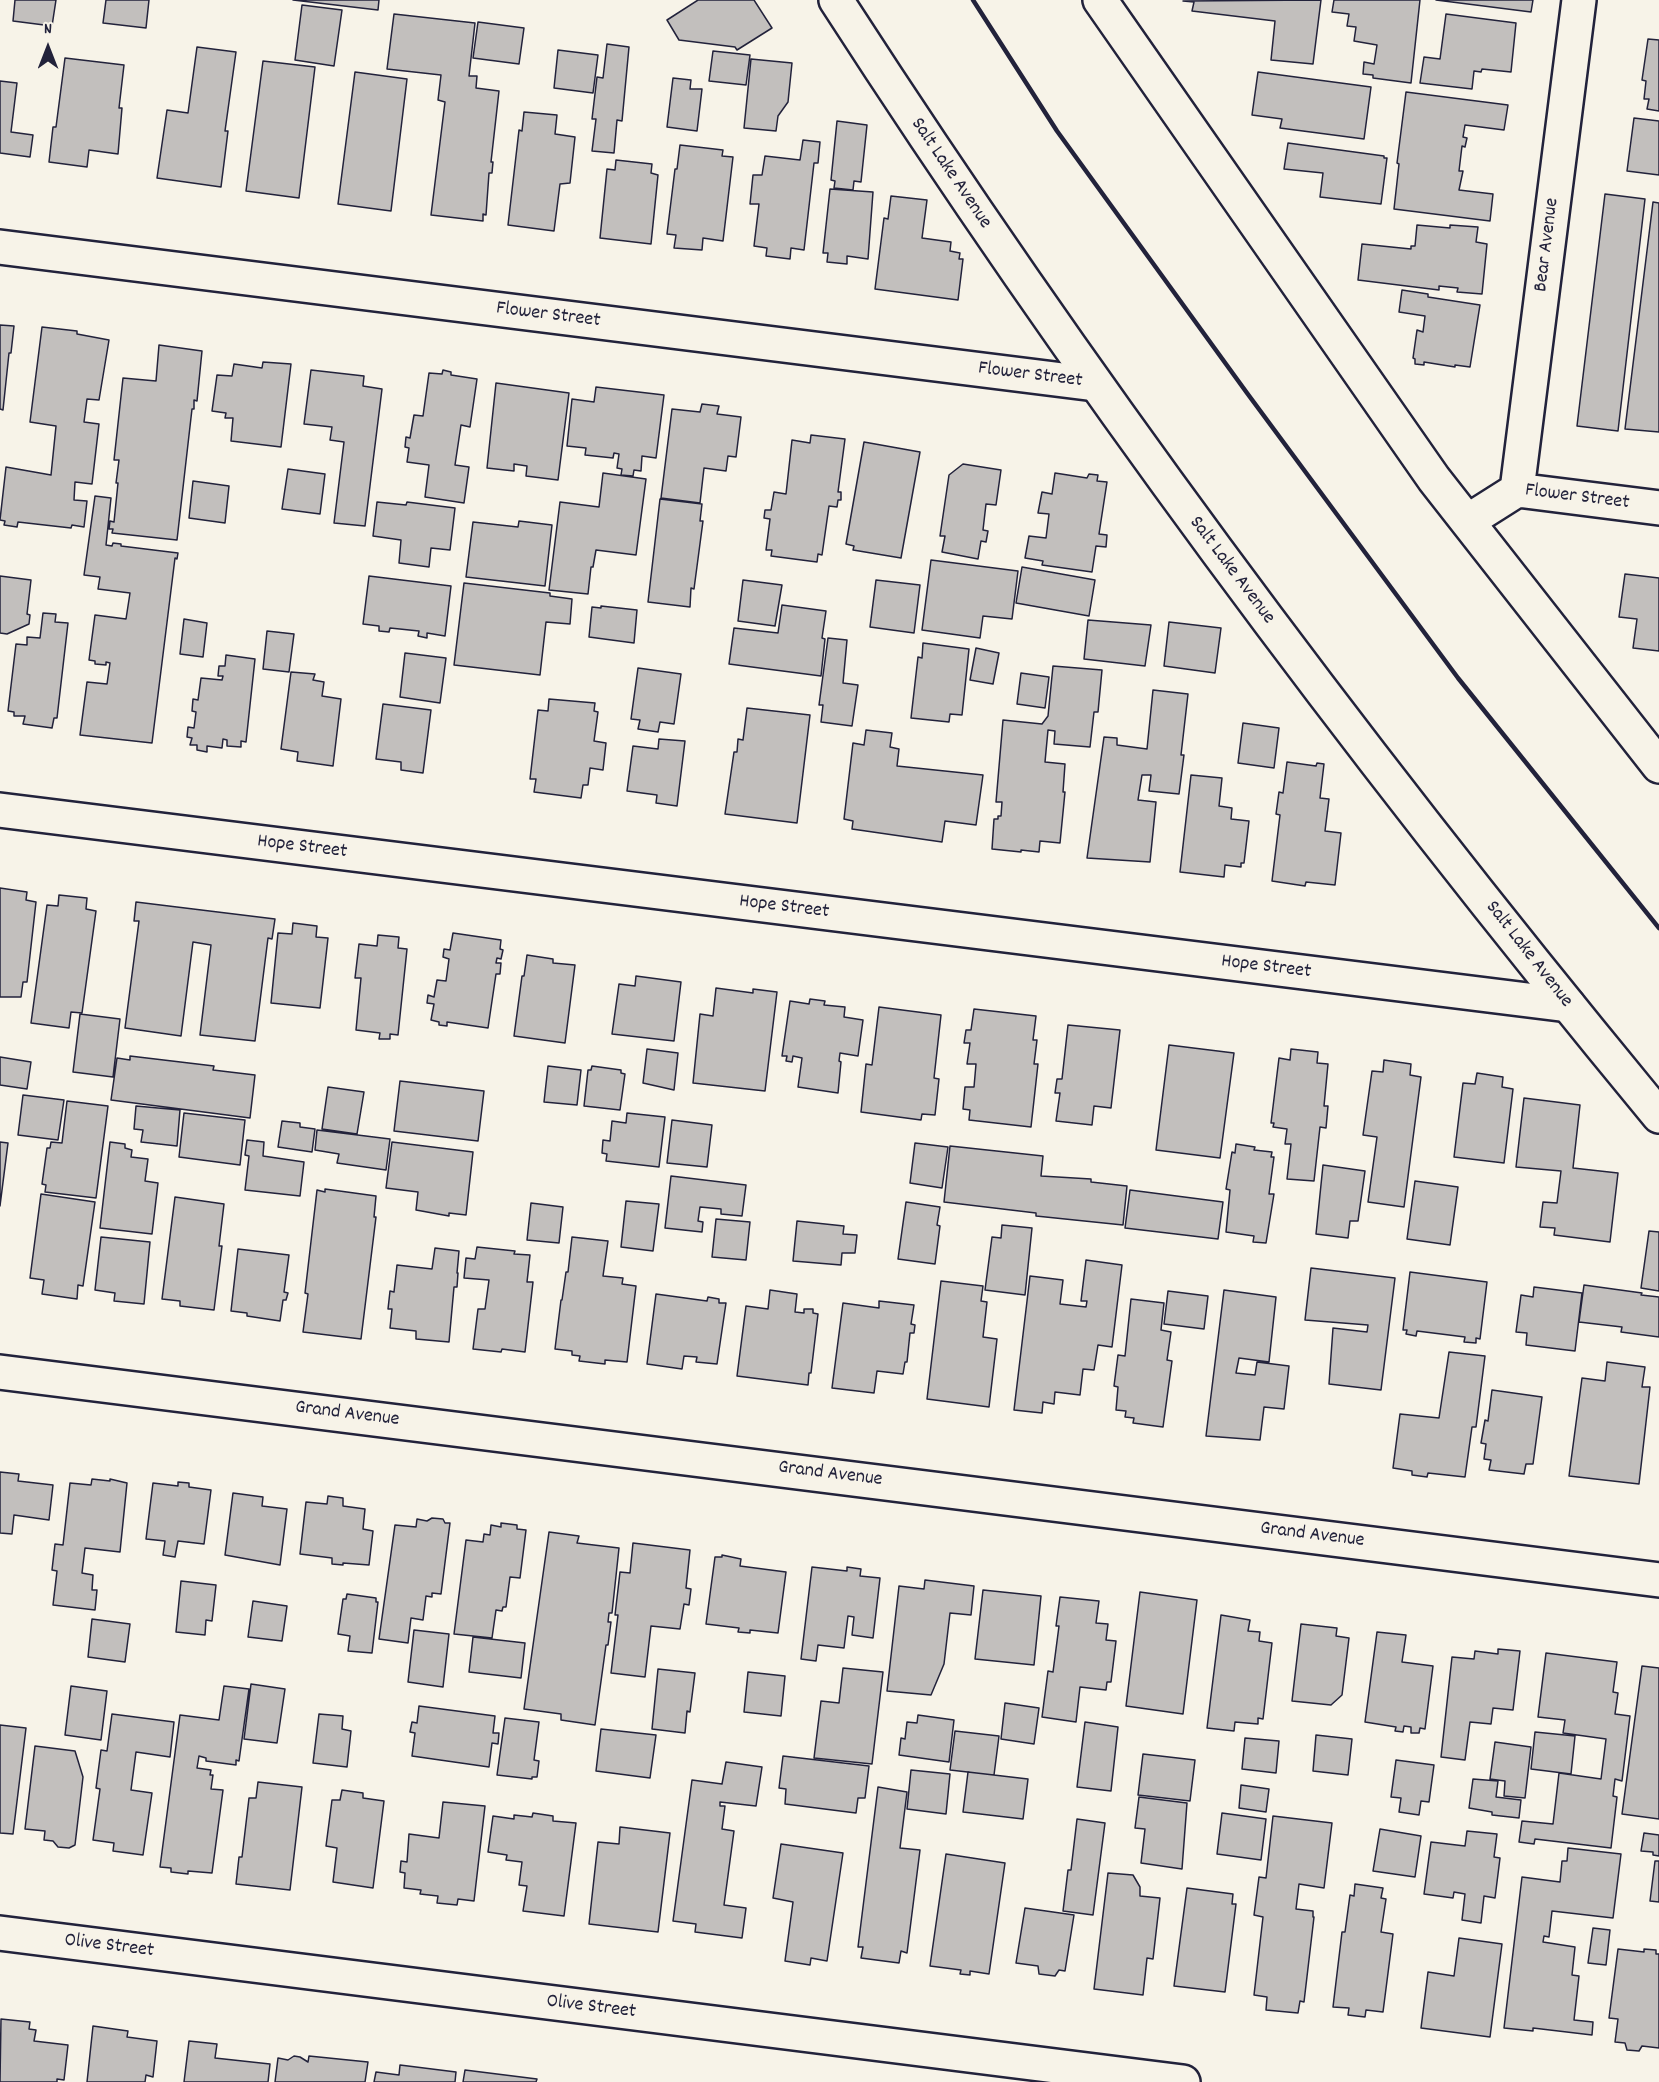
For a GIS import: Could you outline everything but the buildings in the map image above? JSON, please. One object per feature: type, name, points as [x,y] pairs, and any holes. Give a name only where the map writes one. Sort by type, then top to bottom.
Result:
[{"type":"street","name":"Salt Lake Avenue","points":[[836,0],[989,232],[1209,542],[1327,699],[1568,1005],[1659,1116]]},
{"type":"street","points":[[1100,0],[1434,479],[1659,766]]},
{"type":"street","name":"Bear Avenue","points":[[1517,490],[1579,0]]},
{"type":"street","name":"Flower Street","points":[[0,247],[1095,384]]},
{"type":"street","name":"Flower Street","points":[[1468,521],[1517,490],[1659,508]]},
{"type":"street","name":"Hope Street","points":[[0,810],[1568,1005]]},
{"type":"street","name":"Grand Avenue","points":[[0,1372],[1659,1580]]},
{"type":"street","name":"Olive Street","points":[[0,1933],[1183,2082]]},
{"type":"railway","points":[[973,0],[1057,131],[1247,393],[1458,678],[1659,928]]}]
